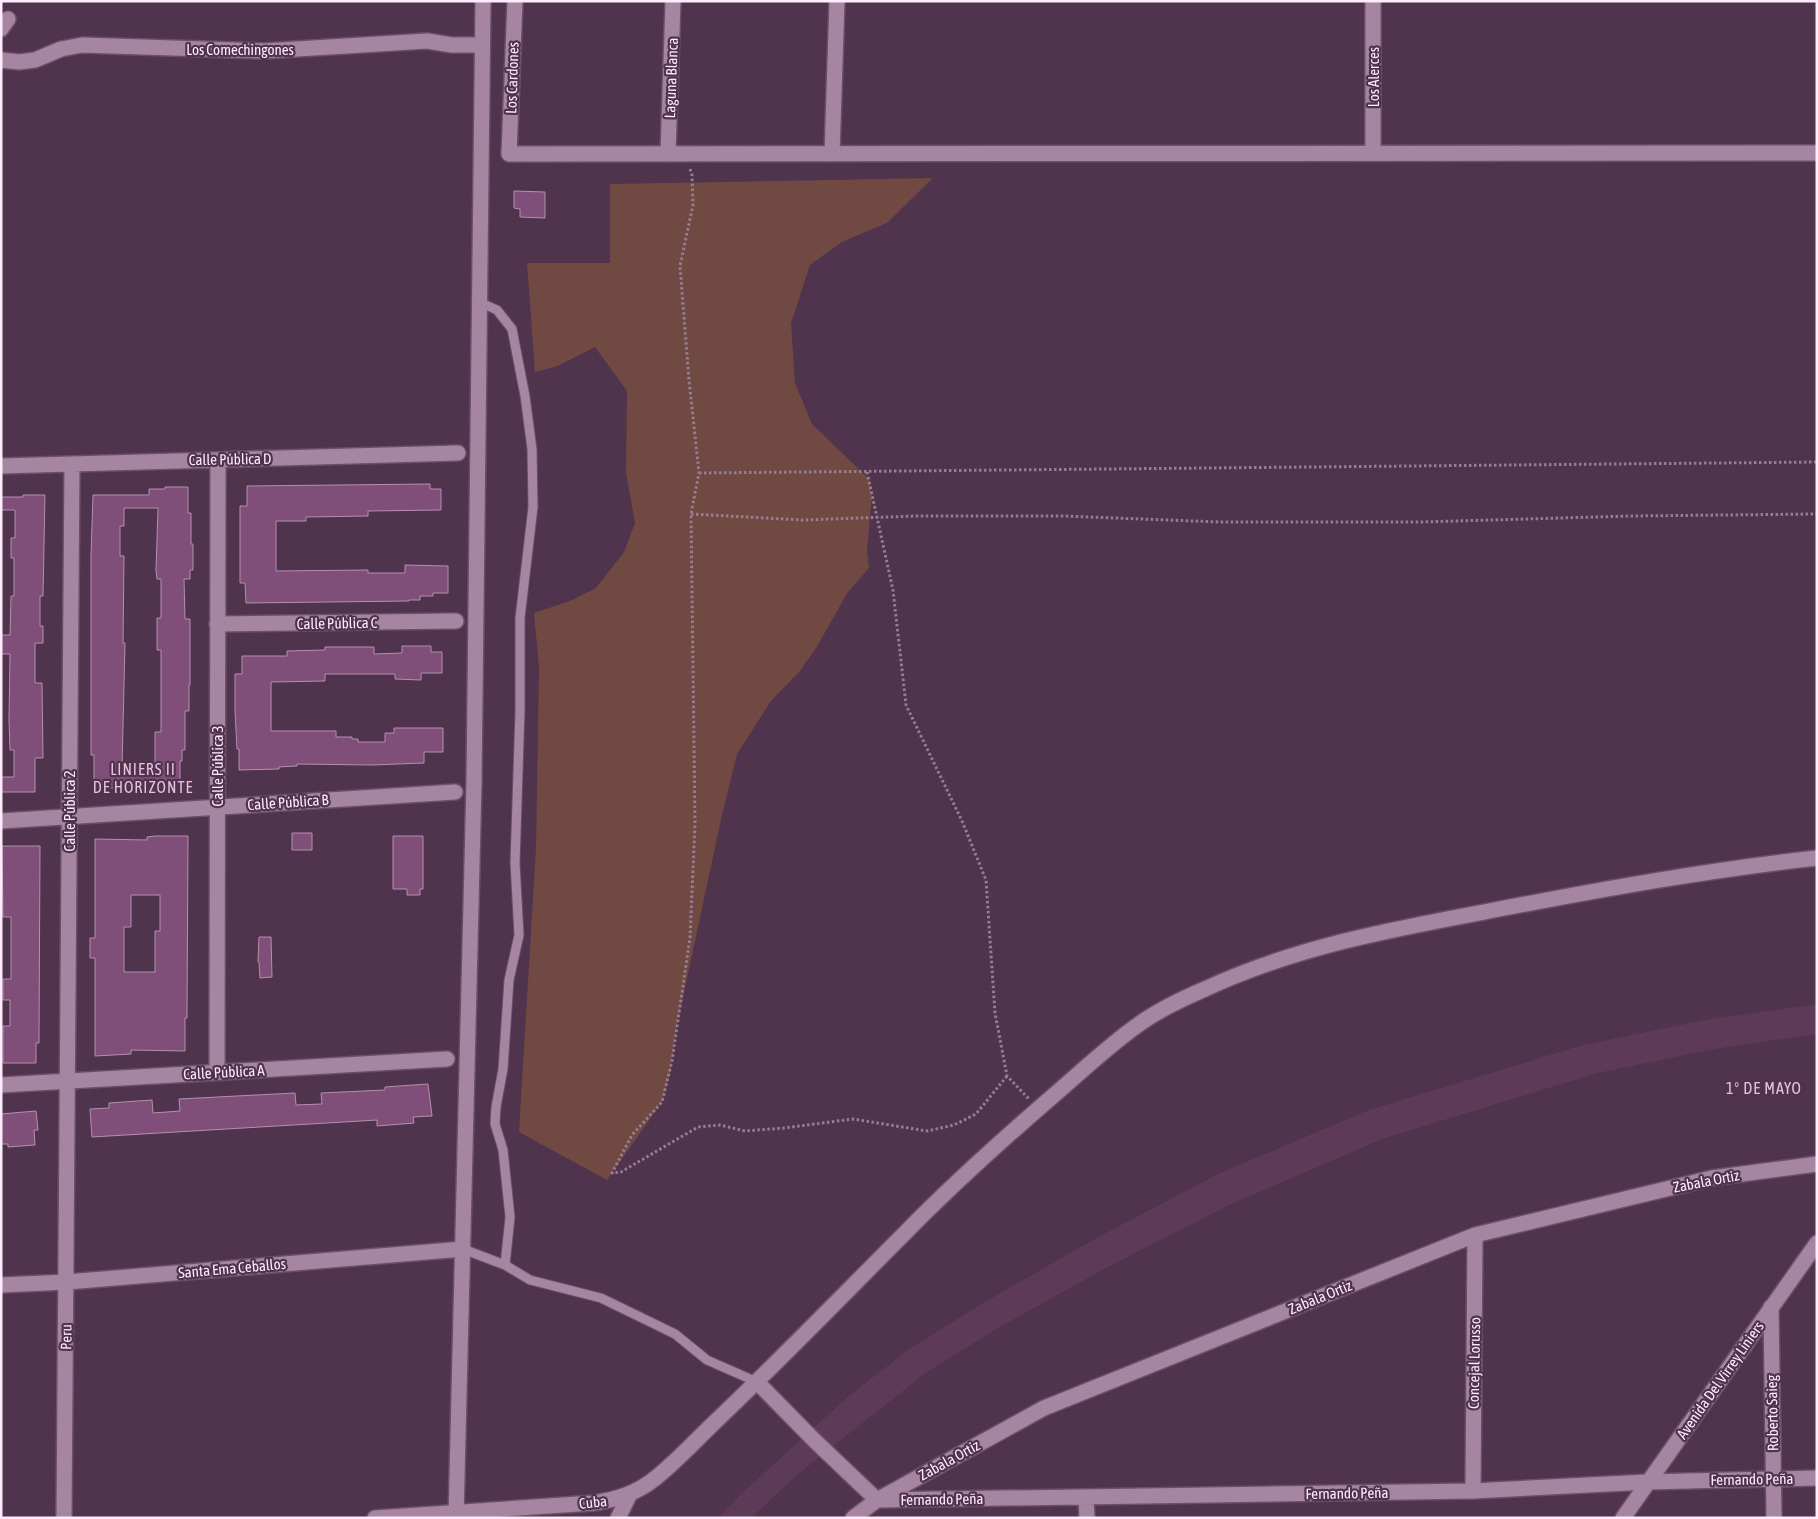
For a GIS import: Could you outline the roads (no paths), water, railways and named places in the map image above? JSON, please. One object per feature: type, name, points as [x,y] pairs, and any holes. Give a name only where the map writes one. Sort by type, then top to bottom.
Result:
[{"type":"street","points":[[456,1515],[474,782],[483,1]]},
{"type":"street","name":"Los Cardones","points":[[515,1],[510,154],[668,154]]},
{"type":"street","name":"Laguna Blanca","points":[[668,154],[673,1]]},
{"type":"street","points":[[832,154],[837,1]]},
{"type":"street","name":"Los Alerces","points":[[1373,1],[1373,153]]},
{"type":"street","name":"Los Comechingones","points":[[1,60],[19,62],[35,60],[61,49],[82,45],[264,51],[427,42],[452,45],[482,45]]},
{"type":"street","points":[[668,154],[1817,152]]},
{"type":"street","name":"Calle Pública D","points":[[1,466],[458,453]]},
{"type":"street","name":"Calle Pública 3","points":[[217,1072],[218,460]]},
{"type":"street","name":"Calle Pública 2","points":[[66,1157],[72,464]]},
{"type":"street","name":"Calle Pública C","points":[[217,624],[456,620]]},
{"type":"street","name":"Calle Pública B","points":[[1,821],[455,792]]},
{"type":"street","name":"Cuba","points":[[375,1518],[456,1515],[593,1503],[613,1500],[630,1494],[653,1480],[757,1382],[908,1229],[1038,1109],[1144,1020],[1184,998],[1269,962],[1316,948],[1413,926],[1564,896],[1712,870],[1817,858]]},
{"type":"street","name":"Calle Pública A","points":[[1,1085],[447,1060]]},
{"type":"street","name":"Peru","points":[[64,1518],[67,1282],[66,1157]]},
{"type":"street","name":"Zabala Ortiz","points":[[853,1518],[877,1500],[1044,1408],[1476,1235],[1712,1178],[1817,1164]]},
{"type":"street","name":"Concejal Lorusso","points":[[1473,1491],[1476,1235]]},
{"type":"street","name":"Avenida Del Virrey Liniers","points":[[1623,1518],[1817,1243]]},
{"type":"street","name":"Santa Ema Ceballos","points":[[1,1285],[67,1282],[463,1248]]},
{"type":"street","name":"Roberto Saieg","points":[[1771,1307],[1774,1518]]},
{"type":"street","points":[[757,1382],[877,1500]]},
{"type":"street","name":"Fernando Peña","points":[[877,1500],[1473,1491],[1647,1482],[1817,1478]]},
{"type":"street","points":[[618,1518],[630,1494]]},
{"type":"street","points":[[1086,1497],[1086,1518]]},
{"type":"lane","points":[[479,302],[497,310],[512,329],[525,396],[532,449],[533,507],[520,618],[520,711],[515,862],[518,935],[510,980],[504,1069],[496,1107],[495,1124],[503,1150],[510,1217],[505,1265]]},
{"type":"lane","points":[[463,1248],[505,1265],[530,1280],[601,1298],[674,1334],[707,1360],[757,1382]]},
{"type":"district","name":"LINIERS II DE HORIZONTE","points":[[143,778]]},
{"type":"district","name":"1° DE MAYO","points":[[1764,1088]]}]
